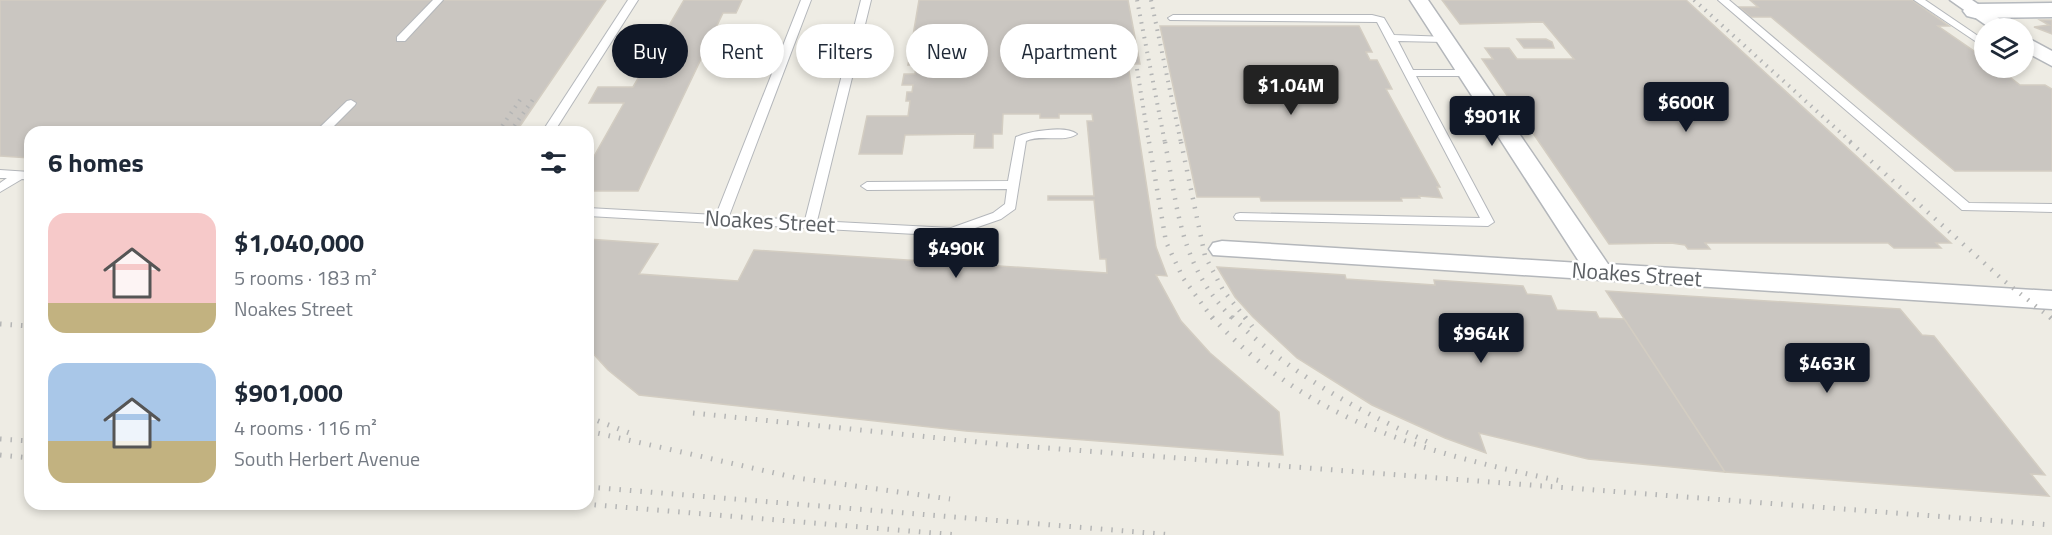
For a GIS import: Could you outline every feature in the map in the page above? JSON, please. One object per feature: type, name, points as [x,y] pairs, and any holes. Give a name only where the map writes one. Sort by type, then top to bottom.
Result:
[{"type":"street","points":[[1419,0],[1599,271]]},
{"type":"street","points":[[1967,5],[2052,10]]},
{"type":"street","points":[[1967,5],[1987,18]]},
{"type":"street","points":[[2034,48],[2052,60]]},
{"type":"street","name":"Noakes Street","points":[[1222,249],[2052,300]]},
{"type":"lane","points":[[401,39],[438,0]]},
{"type":"lane","points":[[552,126],[633,0]]},
{"type":"lane","points":[[721,219],[806,0]]},
{"type":"lane","points":[[810,224],[866,0]]},
{"type":"lane","points":[[1723,0],[1966,207],[2052,208]]},
{"type":"lane","points":[[1919,0],[1974,37]]},
{"type":"lane","points":[[1173,18],[1372,18],[1381,20],[1488,222],[1240,217]]},
{"type":"lane","points":[[1391,38],[1444,39]]},
{"type":"lane","points":[[1410,73],[1467,73]]},
{"type":"lane","points":[[327,126],[351,103]]},
{"type":"lane","points":[[867,186],[1013,185],[1020,139],[1032,134],[1071,134]]},
{"type":"lane","points":[[0,174],[24,176]]},
{"type":"lane","points":[[0,188],[24,176]]},
{"type":"lane","name":"Noakes Street","points":[[594,212],[952,232],[997,216],[1011,207],[1013,185]]},
{"type":"building","points":[[0,0],[606,0],[520,126],[24,126],[24,158],[0,156]]},
{"type":"building","points":[[684,0],[742,0],[736,13],[723,13],[718,24],[700,24],[700,61],[638,191],[594,191],[594,156],[624,103],[589,103],[598,87],[633,87],[638,78],[688,78],[688,24],[670,24]]},
{"type":"building","points":[[919,0],[1128,0],[1132,24],[1000,24],[1000,78],[1130,78],[1156,247],[1167,276],[1156,275],[1181,321],[1210,353],[1279,412],[1283,455],[966,431],[639,395],[608,370],[594,355],[594,239],[658,244],[639,274],[738,281],[754,250],[1107,273],[1106,259],[1100,259],[1094,200],[1048,200],[1048,196],[1094,196],[1087,121],[1093,121],[1092,114],[1059,114],[1059,118],[1040,118],[1040,114],[1003,114],[1002,134],[993,134],[993,148],[974,148],[975,134],[905,135],[902,154],[859,154],[867,116],[908,116],[910,101],[906,101],[907,92],[912,92],[913,85],[902,85],[904,74],[906,78],[988,78],[988,24],[915,24]]},
{"type":"building","points":[[1442,0],[1686,0],[1951,243],[1936,243],[1941,248],[1894,248],[1888,243],[1705,243],[1710,249],[1688,249],[1685,245],[1671,243],[1609,244],[1482,59],[1493,59],[1485,48],[1509,48],[1517,59],[1574,59],[1543,22],[1460,24]]},
{"type":"building","points":[[1750,0],[1912,0],[1949,26],[1938,26],[1974,51],[1974,78],[2011,78],[2020,85],[2045,85],[2052,89],[2052,171],[1955,171],[1771,17],[1751,17],[1739,7],[1758,7]]},
{"type":"building","points":[[2040,20],[2052,20],[2052,34],[2034,27],[2049,25]]},
{"type":"building","points":[[1160,26],[1359,26],[1372,52],[1366,52],[1370,60],[1377,60],[1392,89],[1386,89],[1440,187],[1437,187],[1442,198],[1419,196],[1420,198],[1401,198],[1402,201],[1261,201],[1260,197],[1197,197]]},
{"type":"building","points":[[1517,39],[1546,39],[1552,42],[1554,48],[1524,48]]},
{"type":"building","points":[[1217,267],[1345,275],[1346,279],[1435,285],[1434,280],[1523,286],[1527,294],[1551,296],[1557,310],[1596,312],[1599,318],[1625,319],[1725,472],[1588,459],[1479,433],[1486,453],[1445,438],[1372,405],[1297,358],[1235,297]]},
{"type":"building","points":[[1606,291],[1900,309],[1922,335],[1934,336],[2045,475],[2031,474],[2049,496],[1725,472]]},
{"type":"railway","points":[[1137,0],[1165,143]]},
{"type":"railway","points":[[1151,0],[1181,143]]},
{"type":"railway","points":[[1694,0],[1852,143]]},
{"type":"railway","points":[[1138,75],[1149,143]]},
{"type":"railway","points":[[502,126],[522,97]]},
{"type":"railway","points":[[514,126],[534,98]]},
{"type":"railway","points":[[1149,142],[1166,242],[1183,278],[1213,319]]},
{"type":"railway","points":[[1165,142],[1178,214],[1192,258],[1215,299],[1233,319]]},
{"type":"railway","points":[[1181,142],[1205,256],[1223,290],[1246,319]]},
{"type":"railway","points":[[1850,142],[2003,280],[2052,319],[2050,317]]},
{"type":"railway","points":[[1212,317],[1250,354],[1289,384],[1331,409],[1374,429],[1420,446],[1566,482]]},
{"type":"railway","points":[[1232,317],[1276,356],[1325,389],[1377,418],[1430,443]]},
{"type":"railway","points":[[1245,317],[1254,329]]},
{"type":"railway","points":[[0,324],[24,326]]},
{"type":"railway","points":[[693,413],[1008,445],[2052,525]]},
{"type":"railway","points":[[594,419],[632,434]]},
{"type":"railway","points":[[594,432],[797,478],[950,499]]},
{"type":"railway","points":[[0,439],[24,441]]},
{"type":"railway","points":[[0,455],[24,457]]},
{"type":"railway","points":[[594,487],[1174,535]]},
{"type":"railway","points":[[594,505],[958,535]]}]
